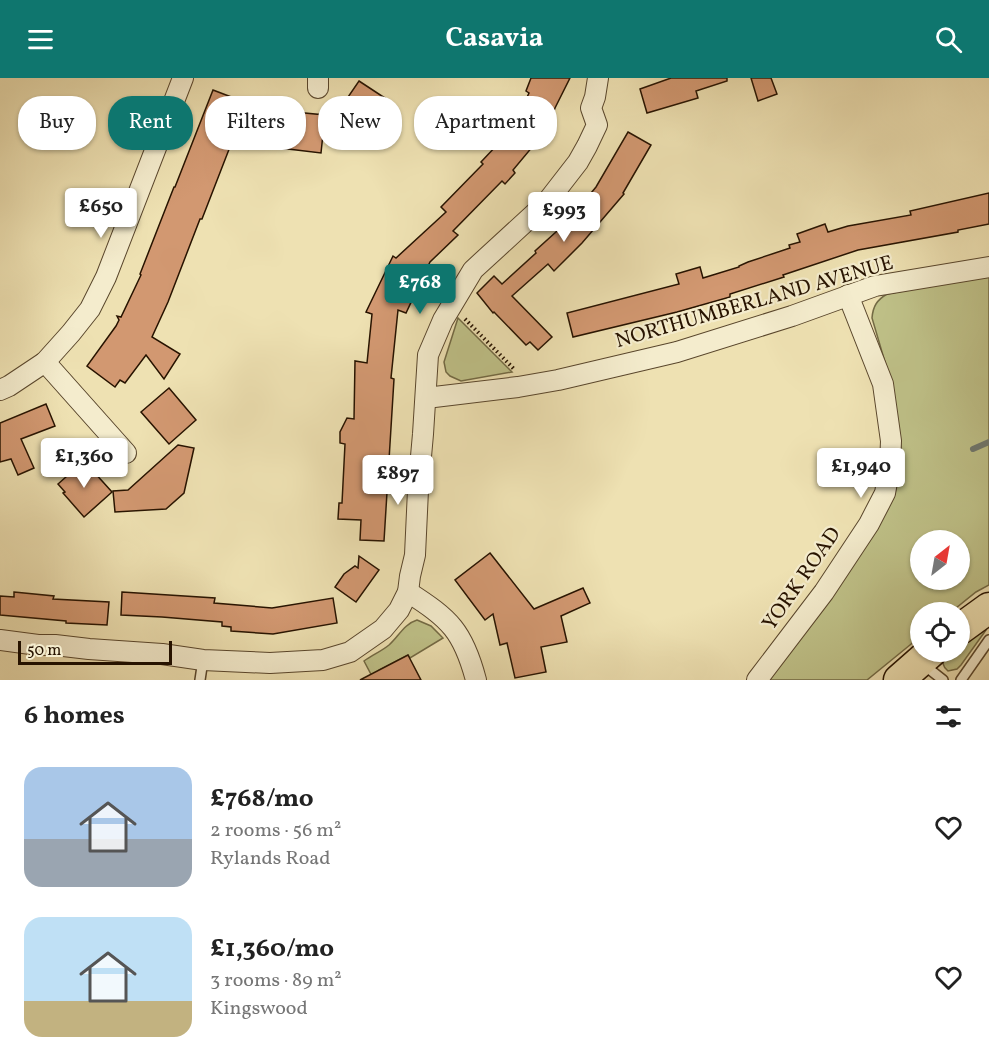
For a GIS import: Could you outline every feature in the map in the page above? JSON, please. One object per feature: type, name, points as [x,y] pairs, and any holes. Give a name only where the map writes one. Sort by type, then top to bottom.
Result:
[{"type":"main road","points":[[970,622],[989,608]]},
{"type":"street","points":[[0,390],[45,362],[91,308],[106,277],[183,78]]},
{"type":"street","points":[[0,640],[162,654],[203,660],[270,663],[323,660],[350,652],[382,629],[399,610],[408,592],[415,555],[428,355],[443,320],[473,270],[547,202],[588,146],[597,125],[591,108],[598,78]]},
{"type":"street","name":"NORTHUMBERLAND AVENUE","points":[[426,398],[558,380],[677,352],[792,316],[874,286],[989,267]]},
{"type":"street","name":"YORK ROAD","points":[[757,680],[824,592],[869,524],[885,493],[891,441],[883,384],[848,295]]},
{"type":"street","points":[[45,362],[126,453]]},
{"type":"street","points":[[408,592],[443,616],[452,625],[466,646],[476,680]]},
{"type":"lane","points":[[961,680],[989,640]]},
{"type":"lane","points":[[200,680],[203,660]]},
{"type":"lane","points":[[917,664],[943,680]]},
{"type":"path","points":[[451,306],[516,372],[518,387]]},
{"type":"green space","points":[[989,275],[989,585],[964,602],[910,602],[910,645],[867,680],[768,680],[873,532],[895,494],[901,449],[892,386],[872,318],[873,310],[887,294]]},
{"type":"green space","points":[[458,318],[512,372],[461,381],[446,372],[444,362]]},
{"type":"green space","points":[[417,620],[431,626],[443,638],[410,658],[408,655],[379,670],[374,680],[364,661],[393,642],[405,627]]},
{"type":"green space","points":[[985,626],[986,630],[970,652],[970,638]]},
{"type":"green space","points":[[944,662],[963,662],[957,669],[948,671]]},
{"type":"building","points":[[531,78],[570,78],[557,104],[557,96],[528,96],[529,93],[526,91]]},
{"type":"building","points":[[671,78],[727,78],[727,81],[696,91],[698,98],[647,113],[640,89]]},
{"type":"building","points":[[751,78],[771,78],[777,94],[758,101]]},
{"type":"building","points":[[359,81],[382,96],[349,96]]},
{"type":"building","points":[[213,90],[229,96],[211,96]]},
{"type":"building","points":[[205,110],[205,150],[229,150],[152,337],[180,354],[164,379],[146,355],[125,383],[120,380],[115,387],[87,366],[116,326],[119,320],[117,316],[121,317],[141,275],[174,187],[189,150],[193,150],[193,141]]},
{"type":"building","points":[[306,113],[318,114],[318,150],[321,150],[321,153],[296,150],[306,150]]},
{"type":"building","points":[[628,132],[651,145],[624,194],[582,243],[554,271],[548,264],[512,296],[552,337],[538,350],[530,342],[526,345],[493,313],[477,293],[494,276],[502,284],[567,222],[596,187]]},
{"type":"building","points":[[492,150],[530,150],[505,184],[502,181],[453,231],[458,235],[430,262],[406,313],[398,310],[391,378],[394,379],[384,541],[360,540],[361,520],[338,519],[339,503],[342,503],[345,444],[340,443],[340,432],[347,418],[354,419],[355,361],[367,363],[372,314],[366,312],[393,256],[396,258],[446,212],[441,207],[483,164],[481,162]]},
{"type":"building","points":[[989,193],[989,224],[958,230],[958,232],[858,250],[730,294],[730,297],[573,337],[567,313],[679,284],[676,274],[700,267],[703,278],[739,267],[790,248],[789,245],[800,242],[797,234],[825,224],[828,232],[848,226],[911,215],[910,211]]},
{"type":"building","points":[[169,388],[196,420],[169,444],[141,412]]},
{"type":"building","points":[[46,404],[55,426],[21,439],[34,468],[18,475],[11,459],[0,462],[0,423]]},
{"type":"building","points":[[178,445],[194,448],[184,493],[166,509],[115,512],[113,491],[128,490]]},
{"type":"building","points":[[84,461],[112,492],[84,517],[58,484]]},
{"type":"building","points":[[490,553],[534,609],[583,588],[590,603],[561,616],[567,642],[541,647],[546,672],[515,678],[507,643],[500,645],[493,614],[485,620],[455,580]]},
{"type":"building","points":[[359,556],[379,570],[356,602],[335,587],[344,574],[355,566],[358,568]]},
{"type":"building","points":[[14,592],[54,596],[53,599],[109,602],[107,625],[66,623],[66,621],[0,615],[0,596],[14,597]]},
{"type":"building","points":[[122,592],[215,598],[214,603],[272,608],[333,598],[337,623],[273,634],[231,631],[231,627],[222,626],[222,622],[121,615]]},
{"type":"building","points":[[408,655],[421,680],[360,680]]},
{"type":"waterway","points":[[973,449],[989,442]]}]
